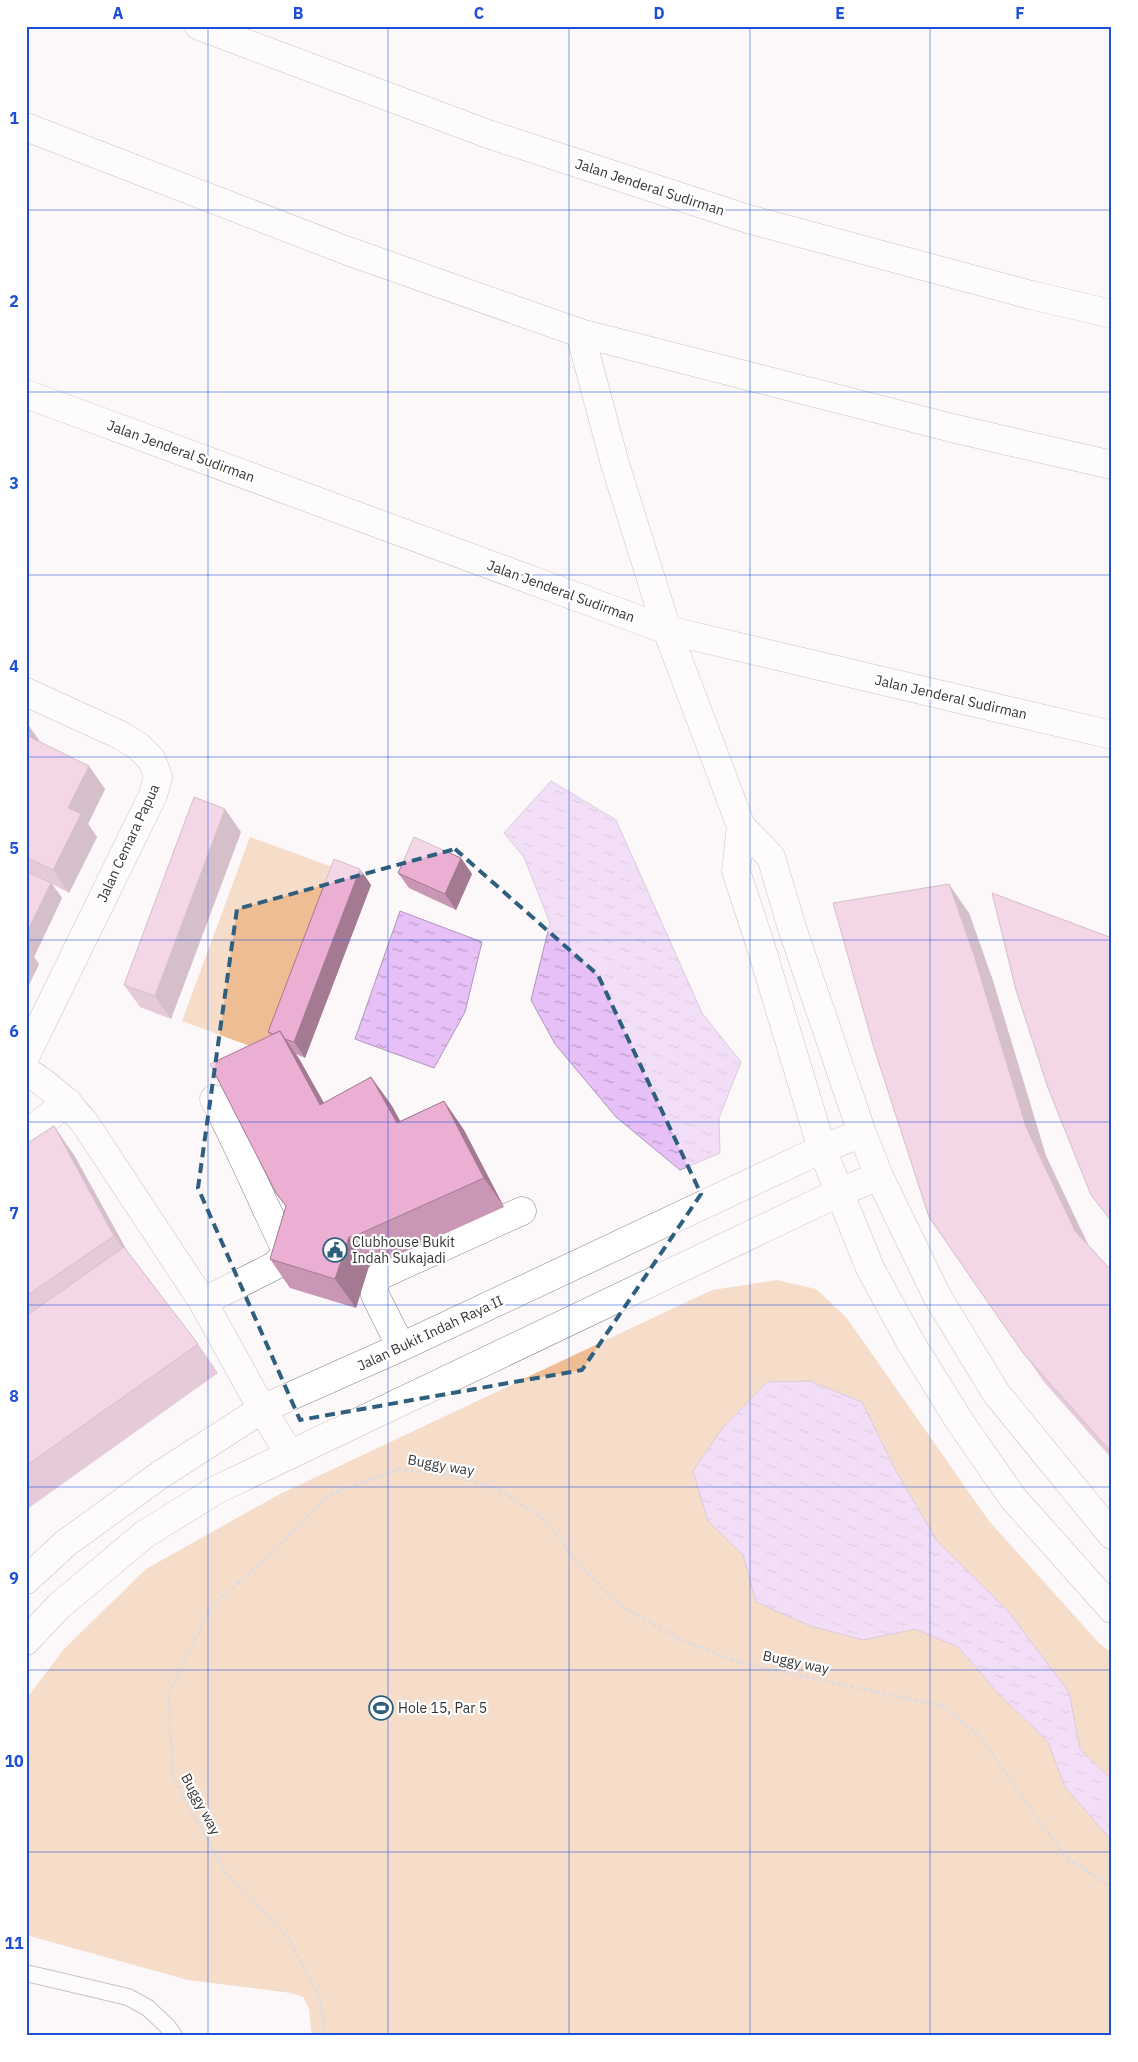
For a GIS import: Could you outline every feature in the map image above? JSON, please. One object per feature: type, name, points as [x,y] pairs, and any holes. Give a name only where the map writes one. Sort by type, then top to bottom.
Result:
[{"type":"main road","name":"Jalan Jenderal Sudirman","points":[[199,26],[488,134],[748,219],[1031,295],[1112,314]]},
{"type":"main road","points":[[26,127],[345,250],[580,333],[952,428],[1112,466]]},
{"type":"main road","points":[[580,333],[618,474],[667,630],[741,826],[771,856],[792,928],[862,1133],[879,1176],[937,1296],[996,1393],[1112,1535]]},
{"type":"main road","name":"Jalan Jenderal Sudirman","points":[[26,394],[667,630],[1112,735]]},
{"type":"main road","name":"Jalan Cemara Papua","points":[[26,692],[120,735],[138,746],[152,760],[158,777],[153,795],[26,1055]]},
{"type":"main road","points":[[741,826],[736,871],[822,1149],[870,1268],[911,1343],[960,1422],[1013,1498],[1112,1609]]},
{"type":"main road","points":[[26,1071],[48,1085],[68,1102],[84,1122],[203,1302],[262,1409],[290,1455]]},
{"type":"main road","points":[[203,1302],[289,1263],[285,1256],[285,1248],[253,1182],[235,1138],[214,1099]]},
{"type":"main road","points":[[26,1134],[68,1102]]},
{"type":"main road","name":"Jalan Bukit Indah Raya II","points":[[26,1580],[66,1543],[160,1475],[262,1409],[401,1347],[822,1149],[862,1133]]},
{"type":"main road","points":[[26,1641],[59,1606],[145,1534],[216,1490],[838,1192],[879,1176]]},
{"type":"main road","points":[[401,1347],[375,1296],[368,1287],[382,1275],[522,1211]]},
{"type":"lane","points":[[26,1973],[128,1997],[148,2008],[168,2027],[174,2036]]},
{"type":"path","name":"Buggy way","points":[[326,2036],[320,1998],[286,1936],[225,1872],[172,1775],[169,1693],[211,1607],[274,1551],[329,1495],[398,1469],[456,1476],[496,1488],[548,1521],[579,1565],[618,1604],[679,1639],[741,1663],[943,1706],[979,1736],[1066,1856],[1112,1887]]},
{"type":"highlighted area","points":[[455,849],[598,975],[701,1194],[582,1370],[300,1420],[198,1188],[237,909]]},
{"type":"shaded area","points":[[250,837],[341,870],[272,1054],[182,1021]]},
{"type":"shaded area","points":[[777,1280],[816,1289],[846,1317],[989,1521],[1100,1644],[1112,1653],[1112,2036],[312,2036],[309,2009],[303,1997],[291,1993],[188,1980],[26,1935],[26,1699],[64,1649],[146,1569],[278,1495],[712,1290]]},
{"type":"water","points":[[551,781],[616,820],[702,1013],[741,1062],[719,1118],[720,1153],[680,1170],[616,1117],[555,1044],[531,1000],[550,923],[524,857],[504,833]]},
{"type":"water","points":[[400,911],[482,942],[465,1012],[434,1068],[355,1039]]},
{"type":"water","points":[[810,1381],[862,1402],[895,1469],[937,1541],[1008,1611],[1069,1692],[1080,1749],[1112,1780],[1112,1841],[1065,1787],[1048,1742],[996,1691],[958,1647],[915,1629],[863,1640],[811,1626],[756,1602],[743,1555],[708,1521],[693,1471],[721,1430],[767,1382]]},
{"type":"building","points":[[26,735],[89,766],[68,808],[81,814],[53,870],[26,857]]},
{"type":"building","points":[[194,797],[225,809],[155,996],[124,985]]},
{"type":"building","points":[[414,837],[461,858],[445,894],[398,873]]},
{"type":"building","points":[[334,859],[360,869],[294,1042],[285,1039],[280,1031],[273,1034],[268,1032]]},
{"type":"building","points":[[26,871],[51,883],[26,934]]},
{"type":"building","points":[[949,884],[973,952],[1026,1127],[1075,1231],[1112,1271],[1112,1453],[1023,1353],[929,1217],[874,1048],[833,903]]},
{"type":"building","points":[[992,893],[1112,938],[1112,1222],[1091,1195],[1048,1088],[1016,990]]},
{"type":"building","points":[[280,1031],[320,1105],[371,1077],[397,1123],[444,1101],[484,1178],[349,1237],[335,1279],[270,1259],[286,1206],[276,1193],[210,1064]]},
{"type":"building","points":[[54,1126],[114,1236],[26,1296],[26,1144]]},
{"type":"building","points":[[124,1247],[198,1344],[26,1466],[26,1316]]},
{"type":"place","name":"Clubhouse Bukit Indah Sukajadi","points":[[335,1250]]},
{"type":"place","name":"Hole 15, Par 5","points":[[381,1708]]}]
